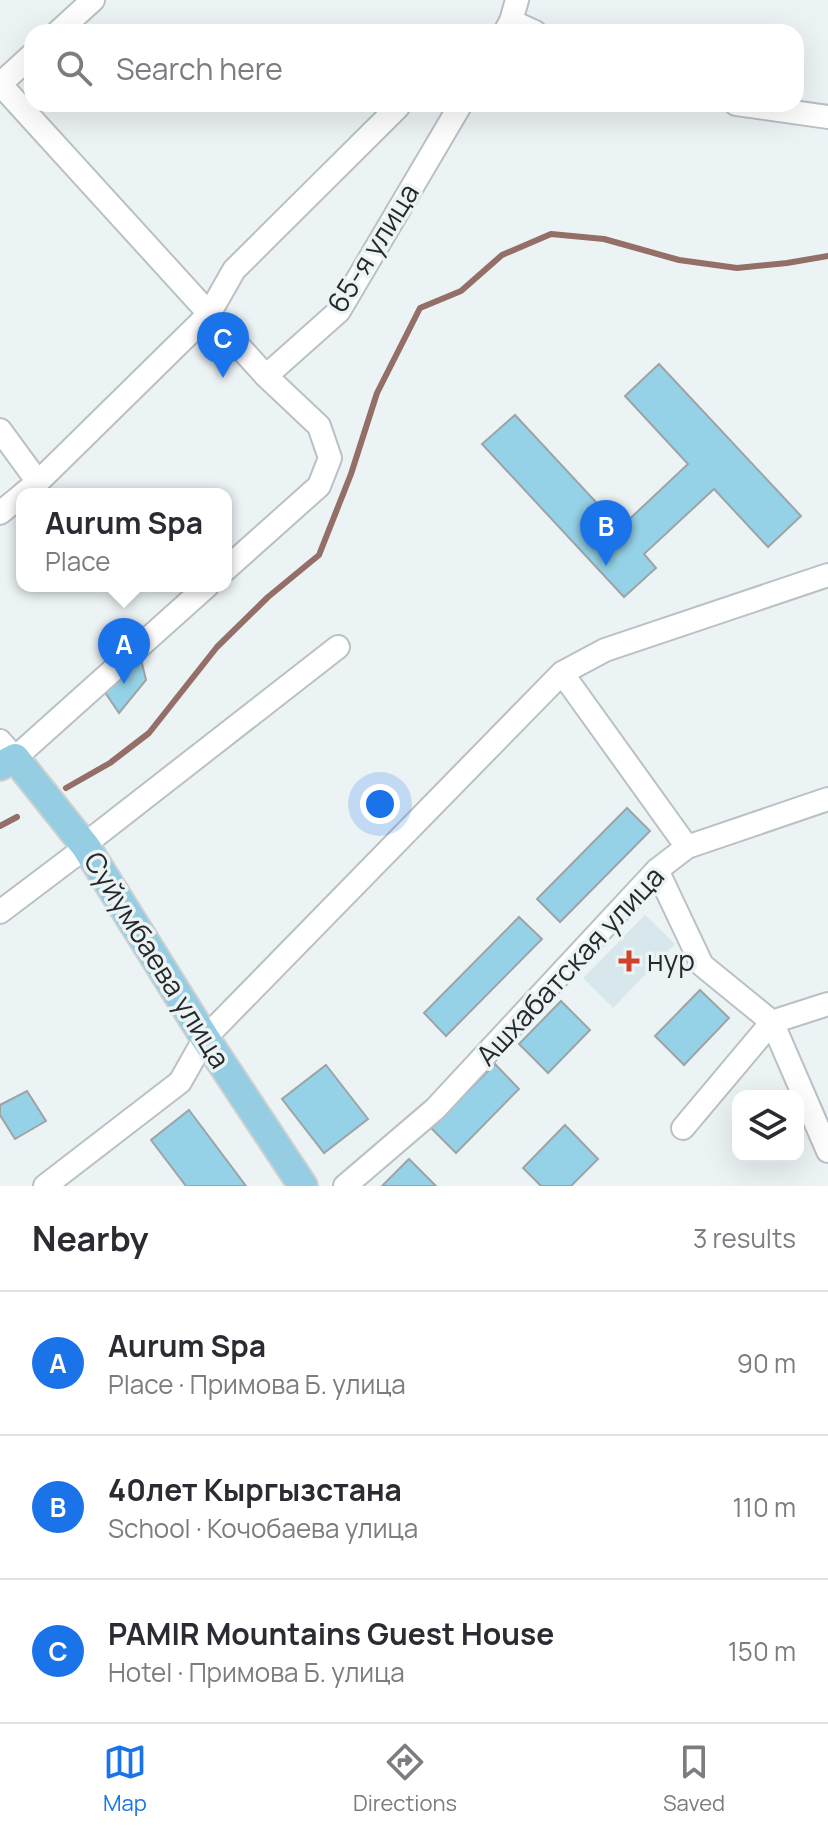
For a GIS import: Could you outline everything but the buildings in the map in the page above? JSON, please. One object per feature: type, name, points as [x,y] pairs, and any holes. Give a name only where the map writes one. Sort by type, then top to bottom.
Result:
[{"type":"main road","name":"Суйумбаева улица","points":[[5,755],[85,846],[205,1038],[303,1186]]},
{"type":"street","points":[[67,24],[93,0]]},
{"type":"street","points":[[24,62],[0,84],[24,110]]},
{"type":"street","points":[[25,112],[266,376],[319,426],[330,458],[319,486],[232,564]]},
{"type":"street","points":[[30,488],[209,314],[234,270],[393,112]]},
{"type":"street","name":"65-я улица","points":[[266,376],[339,311],[456,112]]},
{"type":"street","points":[[793,112],[828,117]]},
{"type":"street","points":[[0,430],[27,488]]},
{"type":"street","points":[[0,513],[16,500]]},
{"type":"street","points":[[45,1186],[180,1082],[205,1038],[562,673],[605,650],[828,575]]},
{"type":"street","points":[[5,755],[200,592]]},
{"type":"street","points":[[0,912],[338,647]]},
{"type":"street","points":[[562,673],[687,847]]},
{"type":"street","name":"Ашхабатская улица","points":[[345,1186],[435,1109],[657,870],[687,847],[828,799]]},
{"type":"street","points":[[657,870],[702,965],[772,1022],[828,1151]]},
{"type":"street","points":[[683,1128],[772,1022],[828,1004]]},
{"type":"shaded area","name":"нур","points":[[645,915],[675,944],[613,1008],[583,978]]},
{"type":"waterway","points":[[66,788],[110,763],[149,733],[217,647],[268,597],[319,555],[351,474],[377,393],[420,308],[461,291],[502,255],[551,234],[604,239],[679,260],[737,268],[828,256]]},
{"type":"waterway","points":[[0,826],[17,817]]},
{"type":"place","name":"PAMIR Mountains Guest House","points":[[223,378]]},
{"type":"place","name":"40лет Кыргызстана","points":[[606,566]]},
{"type":"place","name":"Aurum Spa","points":[[124,684]]},
{"type":"place","name":"нур","points":[[629,961]]}]
